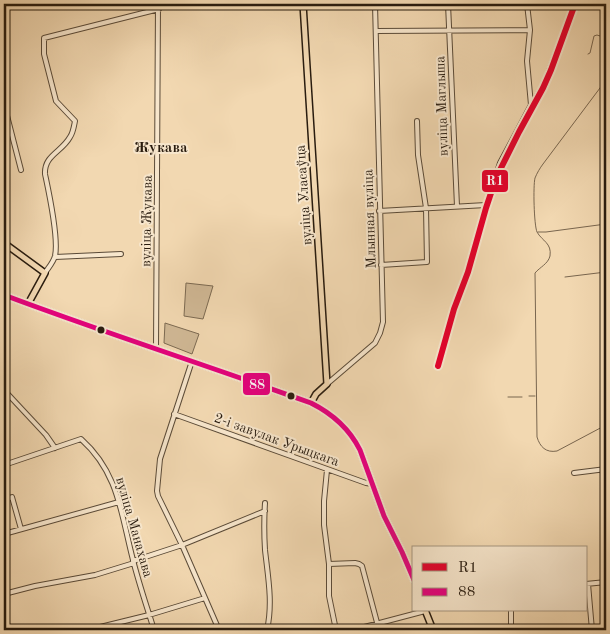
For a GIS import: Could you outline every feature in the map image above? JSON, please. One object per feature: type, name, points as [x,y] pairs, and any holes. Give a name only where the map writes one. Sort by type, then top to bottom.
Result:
[{"type":"main road","name":"вуліца Уласаўца","points":[[303,4],[327,384]]},
{"type":"main road","points":[[4,244],[44,273],[28,304]]},
{"type":"main road","points":[[4,295],[311,403],[337,418],[351,434],[360,450],[384,516],[412,575]]},
{"type":"main road","name":"Млынная вуліца","points":[[311,403],[316,394],[327,384]]},
{"type":"main road","points":[[426,612],[433,630]]},
{"type":"street","name":"вуліца Жукава","points":[[156,349],[158,4]]},
{"type":"street","name":"Млынная вуліца","points":[[327,384],[375,343],[380,333],[383,313],[375,4]]},
{"type":"street","name":"вуліца Маглыша","points":[[448,4],[456,206]]},
{"type":"street","points":[[527,4],[530,30],[527,61],[532,105]]},
{"type":"street","points":[[379,211],[486,206],[500,163],[544,84],[574,4]]},
{"type":"street","points":[[44,273],[55,257],[54,228],[45,166],[50,158],[70,138],[75,121],[56,101],[44,54],[44,38],[159,9]]},
{"type":"street","points":[[376,30],[530,30]]},
{"type":"street","points":[[4,104],[21,170]]},
{"type":"street","points":[[381,265],[427,262],[426,208],[418,155],[417,122]]},
{"type":"street","points":[[55,257],[122,254]]},
{"type":"street","points":[[192,361],[160,459],[157,491],[219,630]]},
{"type":"street","points":[[4,390],[46,435],[55,448],[4,465]]},
{"type":"street","name":"2-і завулак Урыцкага","points":[[174,414],[327,470],[372,484]]},
{"type":"street","name":"вуліца Манахава","points":[[55,448],[81,439],[102,463],[114,486],[133,562],[154,630]]},
{"type":"street","points":[[574,473],[606,469]]},
{"type":"street","points":[[327,470],[324,524],[329,564],[329,596],[336,630]]},
{"type":"street","points":[[4,500],[12,497],[21,529]]},
{"type":"street","points":[[4,534],[118,502]]},
{"type":"street","points":[[265,503],[265,542],[270,586],[267,630]]},
{"type":"street","points":[[4,594],[35,586],[100,574],[182,545],[264,511]]},
{"type":"street","points":[[329,564],[355,563],[362,566],[379,630]]},
{"type":"street","points":[[588,584],[606,582]]},
{"type":"street","points":[[588,593],[592,630]]},
{"type":"street","points":[[88,630],[149,615],[205,598]]},
{"type":"street","points":[[4,612],[8,630]]},
{"type":"street","points":[[353,630],[418,612]]},
{"type":"street","points":[[510,630],[511,612]]},
{"type":"shaded area","points":[[186,283],[213,286],[203,319],[184,316]]},
{"type":"shaded area","points":[[165,323],[199,334],[192,354],[164,343]]},
{"type":"waterway","points":[[588,54],[590,53],[594,36],[606,38]]},
{"type":"waterway","points":[[606,80],[540,169],[535,178],[534,197],[537,232],[550,248],[548,261],[535,273],[537,437],[544,448],[550,451],[557,451],[606,425]]},
{"type":"waterway","points":[[538,232],[606,224]]},
{"type":"waterway","points":[[565,277],[606,272]]},
{"type":"waterway","points":[[529,396],[535,396]]},
{"type":"waterway","points":[[508,397],[522,397]]},
{"type":"transit line","name":"R1","points":[[438,366],[454,309],[468,272],[496,178],[543,88],[575,4]]},
{"type":"transit line","name":"88","points":[[4,295],[311,403],[326,412],[340,422],[356,442],[384,516],[412,575]]},
{"type":"district","name":"Жукава","points":[[161,147]]}]
